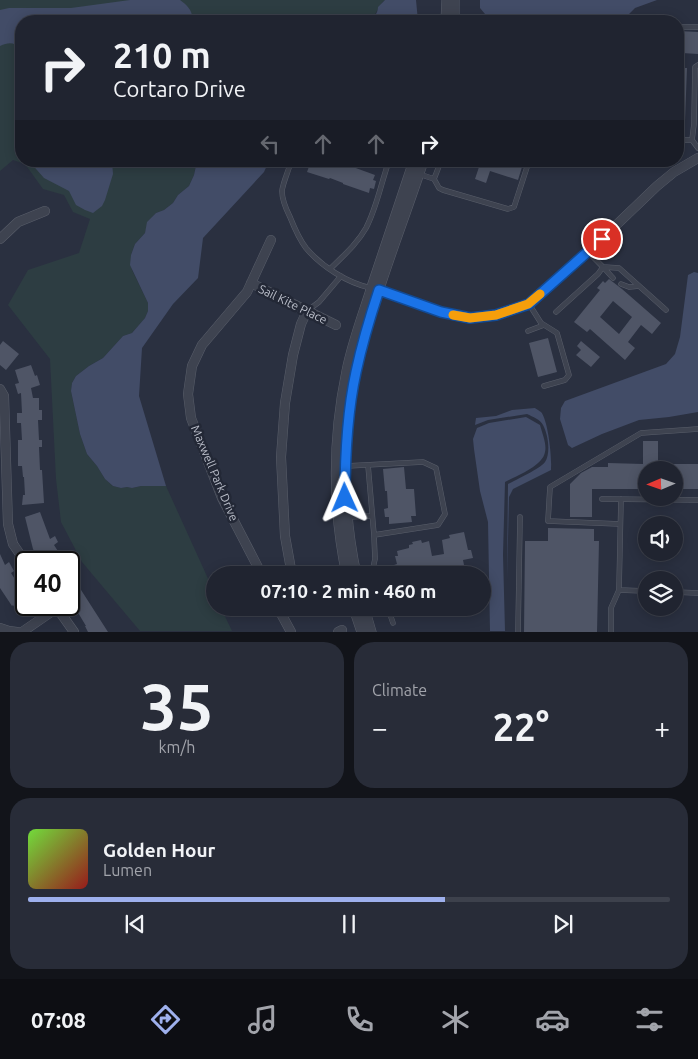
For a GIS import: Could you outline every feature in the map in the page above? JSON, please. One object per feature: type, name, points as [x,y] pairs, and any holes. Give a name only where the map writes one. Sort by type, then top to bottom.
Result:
[{"type":"street","points":[[446,15],[447,0]]},
{"type":"street","points":[[454,0],[454,15]]},
{"type":"street","points":[[684,166],[698,158]]},
{"type":"street","points":[[345,566],[341,546],[346,441],[350,404],[376,289],[412,167]]},
{"type":"street","points":[[354,566],[342,518],[336,466],[341,402],[357,330],[376,289],[421,167]]},
{"type":"street","points":[[376,289],[441,312],[470,318],[496,315],[529,304],[674,172],[683,167]]},
{"type":"street","points":[[0,239],[18,222],[45,210]]},
{"type":"street","name":"Maxwell Park Drive","points":[[257,566],[222,498],[191,418],[188,394],[192,366],[202,345],[247,292],[271,240]]},
{"type":"street","name":"Sail Kite Place","points":[[251,283],[336,325]]},
{"type":"street","points":[[290,566],[285,536],[281,457],[285,404],[292,355],[307,311]]},
{"type":"street","points":[[0,389],[4,396],[8,524],[13,544],[18,551]]},
{"type":"street","points":[[22,632],[43,616]]},
{"type":"street","points":[[63,616],[74,632]]},
{"type":"street","points":[[282,616],[291,632]]},
{"type":"street","points":[[357,616],[362,632]]},
{"type":"street","points":[[366,616],[371,632]]},
{"type":"street","points":[[0,628],[18,632]]},
{"type":"lane","points":[[684,27],[698,27]]},
{"type":"lane","points":[[698,65],[695,67],[692,140],[698,148]]},
{"type":"lane","points":[[684,140],[692,140]]},
{"type":"lane","points":[[289,167],[282,191],[285,206],[306,247],[330,269],[350,282],[376,289]]},
{"type":"lane","points":[[330,269],[350,250],[365,229],[387,167]]},
{"type":"lane","points":[[434,180],[439,167]]},
{"type":"lane","points":[[419,174],[434,180],[439,188],[443,190],[508,208],[514,207],[527,167]]},
{"type":"lane","points":[[588,252],[614,278]]},
{"type":"lane","points":[[603,267],[619,268],[666,310]]},
{"type":"lane","points":[[556,312],[598,274],[603,267]]},
{"type":"lane","points":[[307,311],[319,302],[341,276]]},
{"type":"lane","points":[[620,284],[630,287],[639,286]]},
{"type":"lane","points":[[529,304],[541,323],[557,334],[569,375],[565,380],[544,386]]},
{"type":"lane","points":[[528,331],[544,325]]},
{"type":"lane","points":[[620,524],[548,521],[550,487],[641,433],[698,429]]},
{"type":"lane","points":[[345,466],[423,462],[436,468],[445,514],[438,525],[374,535]]},
{"type":"lane","points":[[368,465],[374,535],[373,566]]},
{"type":"lane","points":[[602,499],[698,500]]},
{"type":"lane","points":[[611,632],[611,608],[619,590],[621,499]]},
{"type":"lane","points":[[342,518],[372,516]]},
{"type":"lane","points":[[518,632],[520,517]]},
{"type":"lane","points":[[619,590],[638,591]]},
{"type":"lane","points":[[683,592],[698,593]]},
{"type":"lane","points":[[390,616],[392,622]]},
{"type":"shaded area","points":[[0,0],[385,0],[374,15],[15,15],[15,161],[13,160],[0,171]]},
{"type":"shaded area","points":[[27,167],[196,167],[189,186],[178,195],[173,203],[156,213],[148,222],[145,233],[135,244],[131,255],[132,270],[148,303],[148,311],[145,318],[132,333],[123,336],[103,358],[76,376],[72,383],[71,391],[80,434],[87,454],[105,479],[113,486],[121,488],[166,486],[206,574],[206,616],[225,616],[232,631],[140,631],[82,562],[80,551],[76,551],[61,522],[56,479],[50,359],[8,305],[28,270],[79,253],[90,219],[73,212],[64,195],[43,189]]},
{"type":"water","points":[[130,0],[180,0],[192,15],[15,15],[15,45],[11,43],[0,46],[0,10],[9,8],[71,8]]},
{"type":"water","points":[[385,0],[416,0],[417,15],[375,15],[378,7]]},
{"type":"water","points":[[480,0],[657,0],[635,8],[628,15],[485,15],[480,8]]},
{"type":"water","points":[[34,167],[112,167],[113,174],[105,200],[102,206],[93,213],[76,205],[69,191],[44,178]]},
{"type":"water","points":[[196,167],[266,167],[264,172],[203,238],[198,278],[173,304],[142,348],[139,396],[166,486],[121,488],[113,486],[105,479],[87,454],[80,434],[71,391],[72,383],[76,376],[103,358],[123,336],[132,333],[145,318],[148,311],[148,303],[130,265],[131,255],[135,244],[145,233],[147,222],[156,213],[173,203],[178,195],[189,186]]},
{"type":"water","points":[[694,272],[698,273],[698,412],[639,420],[572,448],[568,445],[560,419],[561,408],[565,401],[666,364],[675,354],[680,337],[688,275]]},
{"type":"water","points":[[535,408],[541,412],[548,430],[551,470],[513,489],[509,497],[507,580],[508,484],[543,465],[548,454],[547,438],[542,423],[527,414],[488,420],[475,425],[476,418],[496,416],[512,410]]},
{"type":"water","points":[[526,417],[540,425],[545,442],[545,452],[539,462],[522,474],[505,482],[503,555],[505,631],[490,631],[491,566],[489,566],[488,522],[480,491],[473,439],[477,428],[489,423]]},
{"type":"building","points":[[684,31],[698,32],[698,54],[684,53]]},
{"type":"building","points":[[684,68],[687,68],[685,121]]},
{"type":"building","points":[[309,167],[353,167],[375,175],[373,180],[376,181],[374,189],[370,188],[369,193],[330,178],[307,172]]},
{"type":"building","points":[[479,167],[522,167],[518,180],[490,171],[486,183],[475,179]]},
{"type":"building","points":[[609,279],[661,323],[652,334],[641,325],[628,342],[635,348],[625,360],[590,329],[587,332],[574,322],[600,290],[597,288],[603,281],[605,283]],"holes":[[[613,301],[632,317],[619,334],[600,317]]]},
{"type":"building","points":[[548,338],[557,372],[538,377],[529,343]]},
{"type":"building","points":[[3,341],[19,354],[6,370],[0,365],[0,345]]},
{"type":"building","points":[[581,341],[600,357],[591,367],[576,355],[581,350],[577,346]]},
{"type":"building","points":[[31,365],[40,385],[31,388],[33,398],[39,398],[39,410],[42,410],[42,420],[38,420],[39,440],[42,440],[42,447],[39,447],[44,503],[22,505],[23,495],[25,495],[24,477],[22,466],[18,466],[18,440],[22,440],[21,423],[17,423],[17,413],[22,413],[21,393],[18,394],[15,384],[19,383],[15,370]]},
{"type":"building","points":[[643,441],[658,441],[658,461],[643,461]]},
{"type":"building","points":[[608,463],[638,464],[638,489],[592,489],[592,517],[570,517],[570,484],[581,473],[592,467],[608,467]]},
{"type":"building","points":[[683,464],[698,464],[698,489],[683,489]]},
{"type":"building","points":[[404,467],[406,489],[414,489],[416,516],[411,516],[412,522],[389,524],[389,517],[385,517],[384,509],[388,508],[383,469]]},
{"type":"building","points":[[40,512],[50,539],[55,536],[58,542],[54,545],[58,551],[34,551],[25,517]]},
{"type":"building","points":[[548,528],[594,529],[594,541],[599,541],[597,632],[524,632],[525,541],[548,541]]},
{"type":"building","points":[[464,532],[468,550],[471,550],[473,558],[463,560],[464,566],[394,566],[397,564],[395,556],[398,556],[397,551],[409,548],[409,545],[413,544],[412,542],[421,540],[422,543],[429,541],[432,556],[444,554],[442,540],[450,538],[449,535]]},
{"type":"building","points":[[0,554],[5,565],[9,562],[14,571],[11,573],[15,579],[15,608],[0,588]]},
{"type":"building","points":[[80,588],[108,632],[88,632],[80,616]]},
{"type":"slow traffic","points":[[453,315],[470,318],[496,315],[528,304],[540,294]]},
{"type":"route","points":[[345,498],[346,441],[350,404],[365,334],[379,290],[441,312],[470,318],[496,315],[529,304],[602,239]]}]
